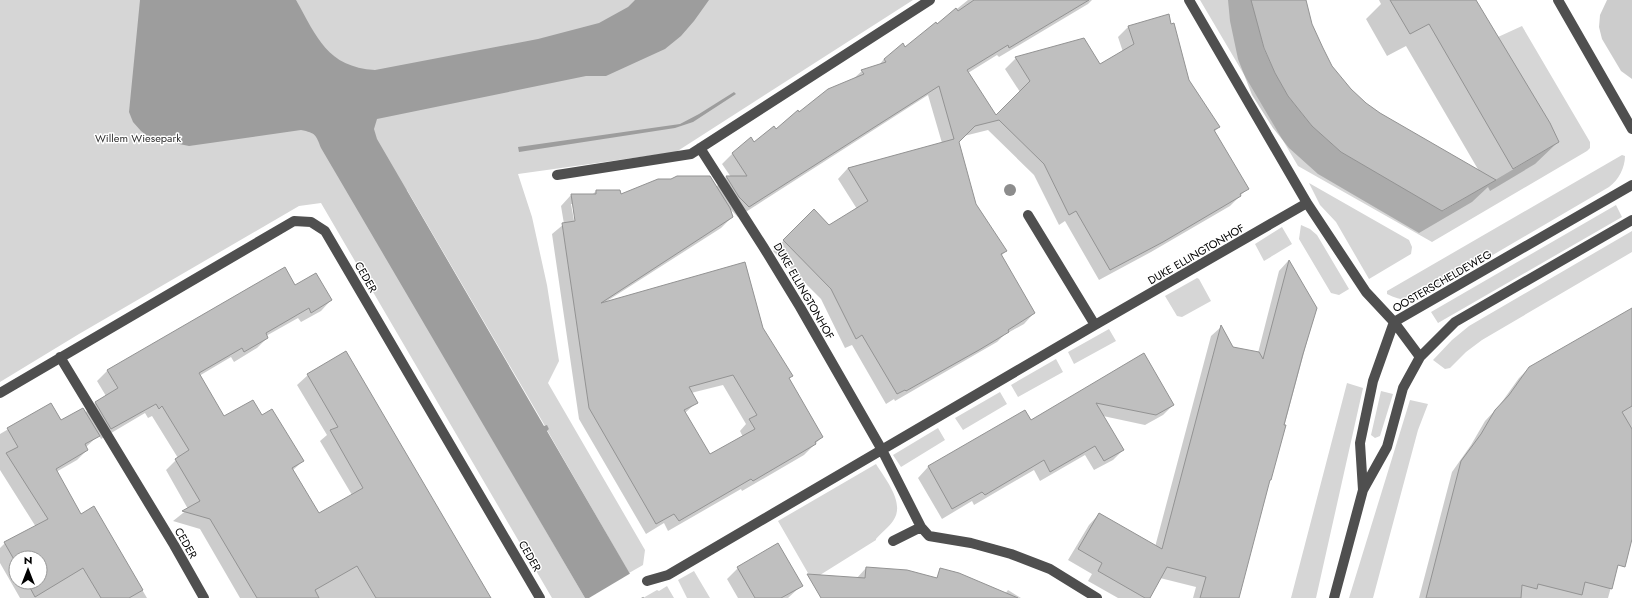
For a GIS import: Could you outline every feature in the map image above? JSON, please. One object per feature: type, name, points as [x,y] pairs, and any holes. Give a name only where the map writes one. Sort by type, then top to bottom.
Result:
[{"type":"street","points":[[557,175],[691,154],[930,0]]},
{"type":"street","points":[[1189,0],[1308,203],[1366,292],[1394,322],[1420,357]]},
{"type":"street","points":[[1558,0],[1632,130]]},
{"type":"street","name":"DUKE ELLINGTONHOF","points":[[700,148],[764,248],[882,450],[921,527]]},
{"type":"street","name":"OOSTERSCHELDEWEG","points":[[1363,490],[1360,443],[1373,381],[1394,322],[1632,185]]},
{"type":"street","name":"DUKE ELLINGTONHOF","points":[[647,581],[668,575],[1095,325],[1308,203]]},
{"type":"street","points":[[1028,215],[1095,325]]},
{"type":"street","name":"CEDER","points":[[0,393],[294,221],[303,220],[319,226],[326,231],[540,598]]},
{"type":"street","name":"OOSTERSCHELDEWEG","points":[[1334,598],[1363,490],[1387,447],[1403,388],[1420,357],[1455,322],[1632,220]]},
{"type":"street","name":"CEDER","points":[[60,357],[204,598]]},
{"type":"street","points":[[893,542],[921,527],[929,536],[971,543],[1011,554],[1050,569],[1097,598]]},
{"type":"green space","name":"Willem Wiesepark","points":[[0,0],[913,0],[676,152],[518,174],[532,217],[547,285],[559,361],[548,383],[645,550],[643,565],[629,573],[547,430],[549,429],[545,426],[407,190],[352,198],[585,598],[552,598],[321,203],[299,206],[79,334],[0,382]]},
{"type":"green space","points":[[1200,0],[1252,0],[1264,49],[1275,73],[1288,96],[1312,126],[1341,152],[1443,211],[1559,142],[1498,37],[1522,26],[1590,142],[1590,148],[1432,242],[1298,166]]},
{"type":"green space","points":[[1622,155],[1625,156],[1623,169],[1616,181],[1609,187],[1421,297],[1404,300],[1387,294],[1387,291]]},
{"type":"green space","points":[[1309,183],[1409,240],[1412,247],[1411,254],[1369,279],[1336,222],[1320,205]]},
{"type":"green space","points":[[1616,205],[1622,217],[1438,323],[1431,312]]},
{"type":"green space","points":[[1301,225],[1310,229],[1317,235],[1349,289],[1339,295],[1331,293],[1299,239]]},
{"type":"green space","points":[[1282,227],[1292,244],[1264,261],[1255,244]]},
{"type":"green space","points":[[1632,231],[1632,252],[1482,340],[1466,352],[1450,368],[1445,369],[1433,360],[1452,340],[1469,326]]},
{"type":"green space","points":[[1197,278],[1211,301],[1182,317],[1177,316],[1165,296]]},
{"type":"green space","points":[[1109,329],[1116,341],[1074,364],[1068,352]]},
{"type":"green space","points":[[1056,359],[1063,372],[1018,397],[1011,385]]},
{"type":"green space","points":[[1347,383],[1363,388],[1316,598],[1291,598]]},
{"type":"green space","points":[[1381,391],[1393,394],[1380,436],[1375,438],[1371,435]]},
{"type":"green space","points":[[1000,392],[1007,404],[963,430],[955,418]]},
{"type":"green space","points":[[1410,400],[1428,404],[1418,430],[1373,598],[1349,598]]},
{"type":"green space","points":[[938,428],[945,440],[901,467],[893,455]]},
{"type":"green space","points":[[876,464],[893,491],[896,499],[897,507],[893,521],[876,540],[812,580],[778,521]]},
{"type":"green space","points":[[694,571],[710,598],[687,598],[678,580]]},
{"type":"green space","points":[[667,586],[674,598],[643,598],[657,590],[659,591]]},
{"type":"shaded area","points":[[140,0],[296,0],[318,38],[325,48],[334,56],[345,63],[359,68],[375,70],[538,39],[599,23],[628,7],[635,0],[709,0],[681,36],[665,49],[606,76],[586,76],[377,119],[374,129],[377,139],[544,426],[547,425],[549,429],[547,431],[644,598],[585,598],[321,148],[315,135],[301,130],[189,146],[150,138],[133,122],[129,112]]},
{"type":"shaded area","points":[[734,92],[736,94],[693,122],[675,128],[519,152],[518,147],[680,124]]},
{"type":"pier","points":[[631,573],[645,596],[641,598],[589,598]]},
{"type":"building","points":[[974,0],[1089,0],[1009,48],[1008,45],[967,70],[996,115],[1030,81],[1015,57],[1084,38],[1100,64],[1134,44],[1128,26],[1169,14],[1171,24],[1174,23],[1189,80],[1220,127],[1214,130],[1249,189],[1240,194],[1241,196],[1163,242],[1110,270],[1076,211],[1069,215],[1044,164],[999,120],[975,126],[959,142],[976,204],[1007,251],[1001,254],[1035,313],[1008,330],[1009,332],[979,350],[906,391],[905,390],[897,394],[862,335],[856,339],[831,289],[783,240],[814,209],[829,225],[868,201],[848,168],[954,139],[939,86],[749,207],[739,197],[726,176],[747,176],[732,153],[751,137],[754,142],[774,126],[776,129],[798,110],[799,112],[828,89],[864,74],[861,70],[886,62],[884,59],[903,43],[905,47],[956,8],[958,11]]},
{"type":"building","points":[[1251,0],[1306,0],[1312,24],[1332,66],[1351,89],[1366,103],[1380,113],[1496,180],[1442,211],[1341,152],[1312,126],[1288,96],[1275,73],[1264,48]]},
{"type":"building","points":[[1390,0],[1476,0],[1550,123],[1559,142],[1513,169],[1429,24],[1410,34]]},
{"type":"building","points":[[677,176],[710,176],[730,208],[733,217],[601,303],[745,262],[763,328],[793,376],[789,378],[823,437],[815,442],[816,444],[753,481],[751,479],[679,521],[674,514],[656,524],[589,408],[562,223],[575,221],[571,194],[596,194],[596,190],[620,190],[621,194],[658,179],[671,179]],"holes":[[[733,375],[757,415],[749,419],[755,429],[710,454],[684,410],[698,403],[689,387]]]},
{"type":"building","points":[[1289,260],[1317,308],[1303,354],[1284,425],[1286,425],[1239,598],[1200,598],[1206,577],[1167,567],[1150,598],[1145,598],[1098,571],[1102,563],[1078,549],[1099,513],[1162,549],[1221,325],[1233,347],[1259,352],[1263,359]]},
{"type":"building","points":[[285,267],[295,285],[316,273],[332,300],[311,313],[309,308],[266,333],[268,338],[244,352],[242,348],[199,373],[224,416],[253,400],[262,415],[272,409],[304,461],[292,468],[319,513],[363,488],[330,430],[338,427],[307,374],[346,351],[491,598],[376,598],[357,566],[315,590],[319,598],[257,598],[210,519],[182,511],[200,501],[175,459],[189,450],[162,406],[159,409],[156,404],[111,429],[95,402],[118,388],[107,370]]},
{"type":"building","points":[[1632,308],[1632,406],[1622,412],[1632,429],[1632,539],[1625,567],[1618,565],[1612,589],[1585,582],[1582,595],[1538,584],[1537,589],[1522,585],[1521,598],[1426,598],[1461,461],[1481,434],[1495,410],[1509,395],[1529,367]]},
{"type":"building","points":[[1144,353],[1174,405],[1156,415],[1096,403],[1124,450],[1104,461],[1095,446],[1050,472],[1044,460],[985,495],[982,492],[952,509],[928,466],[1025,410],[1031,420]]},
{"type":"building","points":[[51,403],[61,420],[83,408],[100,436],[85,444],[88,450],[56,469],[81,514],[94,506],[143,590],[129,598],[101,598],[83,568],[48,589],[48,550],[9,550],[4,542],[48,519],[6,453],[18,447],[7,428]]},
{"type":"building","points":[[778,543],[803,586],[781,598],[755,598],[737,567]]},
{"type":"building","points":[[866,567],[907,570],[937,578],[940,568],[959,573],[1018,598],[821,598],[807,574],[865,578]]},
{"type":"building","points":[[31,590],[47,590],[35,597]]}]
